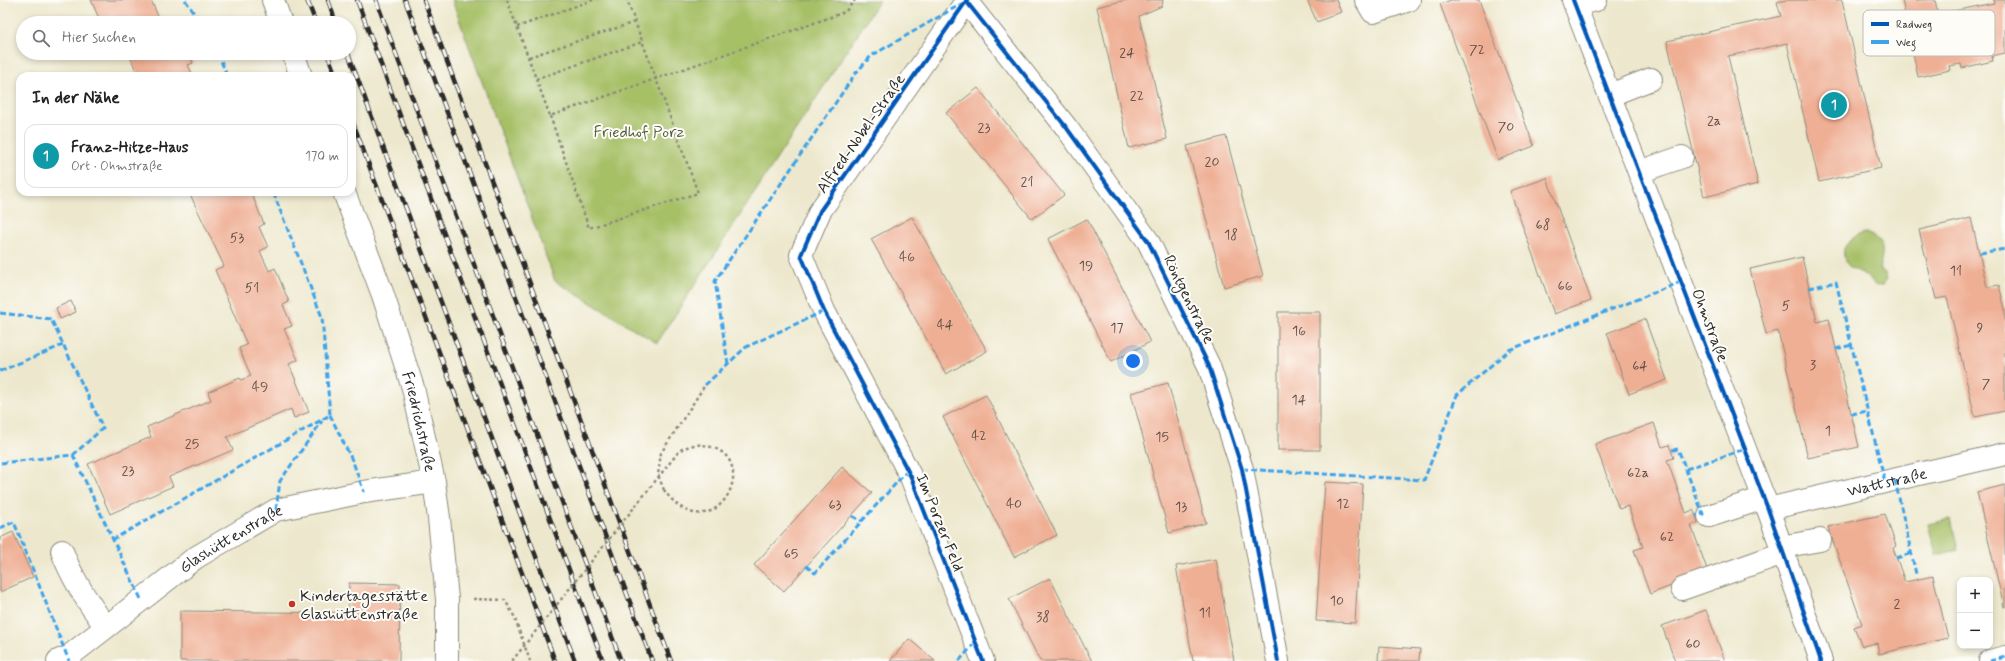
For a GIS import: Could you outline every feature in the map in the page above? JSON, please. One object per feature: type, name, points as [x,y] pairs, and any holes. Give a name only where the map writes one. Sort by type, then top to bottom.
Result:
[{"type":"street","points":[[273,0],[279,16]]},
{"type":"street","name":"Alfred-Nobel-Straße","points":[[824,310],[801,255],[820,211],[967,0]]},
{"type":"street","name":"Röntgenstraße","points":[[967,0],[1066,127],[1148,241],[1209,366],[1242,469],[1278,661]]},
{"type":"street","points":[[1366,0],[1373,12],[1409,0]]},
{"type":"street","points":[[1574,2],[1596,0]]},
{"type":"street","name":"Ohmstraße","points":[[1574,2],[1766,503],[1821,661]]},
{"type":"street","points":[[295,60],[300,72]]},
{"type":"street","points":[[1610,95],[1651,80]]},
{"type":"street","points":[[1639,172],[1682,157]]},
{"type":"street","name":"Friedrichstraße","points":[[346,196],[383,295],[413,388],[434,482],[447,599],[447,661]]},
{"type":"street","name":"Im Porzer Feld","points":[[824,310],[911,477],[983,661]]},
{"type":"street","name":"Wattstraße","points":[[1709,516],[2005,454]]},
{"type":"street","name":"Glashüttenstraße","points":[[58,661],[68,657],[195,558],[276,510],[364,492],[434,482]]},
{"type":"street","points":[[1682,590],[1782,550],[1820,540]]},
{"type":"street","points":[[62,551],[69,570],[85,598],[106,627]]},
{"type":"street","points":[[1990,661],[2005,657]]},
{"type":"path","points":[[507,0],[590,228],[698,193],[627,0]]},
{"type":"path","points":[[517,27],[593,0]]},
{"type":"path","points":[[550,116],[845,12],[855,0]]},
{"type":"path","points":[[528,57],[635,22]]},
{"type":"path","points":[[536,78],[642,42]]},
{"type":"path","points":[[512,661],[680,450],[690,445],[701,444],[719,450],[730,460],[734,481],[731,491],[721,506],[713,510],[696,514],[684,511],[677,506],[664,490],[658,475],[661,453],[705,385]]},
{"type":"path","points":[[447,599],[505,600],[514,616],[530,661]]},
{"type":"green space","name":"Friedhof Porz","points":[[452,0],[880,0],[657,343],[555,281]]},
{"type":"green space","points":[[1866,233],[1877,239],[1882,247],[1882,257],[1879,269],[1885,273],[1887,279],[1882,285],[1876,286],[1864,274],[1850,267],[1845,259],[1844,249],[1846,244],[1855,237]]},
{"type":"green space","points":[[1951,519],[1958,550],[1936,555],[1928,524]]},
{"type":"building","points":[[91,0],[151,0],[158,16],[98,16]]},
{"type":"building","points":[[1126,0],[1163,0],[1162,6],[1139,16],[1167,139],[1129,148],[1097,7]]},
{"type":"building","points":[[1307,0],[1336,0],[1341,12],[1317,22]]},
{"type":"building","points":[[1451,0],[1479,0],[1534,146],[1498,160],[1440,4]]},
{"type":"building","points":[[1787,0],[1842,0],[1881,168],[1819,182],[1787,43],[1728,56],[1758,184],[1704,197],[1667,41],[1781,16],[1777,2]]},
{"type":"building","points":[[1902,0],[1935,0],[1937,10],[1904,10]]},
{"type":"building","points":[[1993,0],[2005,0],[2005,53],[1995,55],[1995,10],[1958,10],[1994,3]]},
{"type":"building","points":[[1914,56],[1992,56],[1993,61],[1962,68],[1961,64],[1949,66],[1950,70],[1918,77]]},
{"type":"building","points":[[132,60],[192,60],[193,63],[188,65],[191,72],[136,72]]},
{"type":"building","points":[[978,88],[1064,195],[1032,219],[946,113]]},
{"type":"building","points":[[1226,136],[1263,276],[1224,287],[1187,146]]},
{"type":"building","points":[[1547,178],[1591,300],[1554,314],[1510,191]]},
{"type":"building","points":[[191,196],[253,196],[264,224],[259,227],[268,247],[260,251],[269,271],[275,268],[289,302],[283,305],[292,326],[284,329],[298,360],[289,364],[309,412],[294,418],[291,409],[227,437],[233,450],[169,477],[173,486],[110,514],[88,464],[151,437],[147,427],[211,400],[208,392],[240,378],[241,380],[251,376],[239,348],[247,345],[215,270],[224,266]]},
{"type":"building","points":[[912,217],[987,351],[946,374],[871,239]]},
{"type":"building","points":[[1971,218],[1987,287],[1999,285],[2005,309],[2005,411],[1975,417],[1947,297],[1936,299],[1919,230]]},
{"type":"building","points":[[1087,219],[1150,342],[1111,362],[1048,239]]},
{"type":"building","points":[[1802,257],[1817,322],[1829,319],[1859,447],[1808,458],[1778,331],[1766,334],[1750,269]]},
{"type":"building","points":[[71,301],[76,312],[60,319],[56,308]]},
{"type":"building","points":[[1278,312],[1320,312],[1320,450],[1278,450]]},
{"type":"building","points":[[1645,319],[1667,380],[1629,394],[1607,333]]},
{"type":"building","points":[[1168,383],[1206,523],[1169,533],[1131,393]]},
{"type":"building","points":[[986,395],[1057,535],[1014,557],[943,417]]},
{"type":"building","points":[[1654,423],[1662,447],[1669,445],[1674,458],[1667,460],[1686,513],[1693,510],[1696,516],[1698,523],[1691,525],[1708,572],[1650,594],[1634,550],[1643,547],[1628,506],[1619,509],[1595,444]]},
{"type":"building","points":[[842,467],[872,493],[784,591],[754,565]]},
{"type":"building","points":[[1325,482],[1363,484],[1355,623],[1316,621]]},
{"type":"building","points":[[2005,485],[2005,607],[2004,607],[1977,492]]},
{"type":"building","points":[[1885,514],[1896,546],[1893,548],[1905,582],[1933,576],[1948,638],[1879,654],[1877,643],[1862,646],[1854,627],[1862,624],[1828,527]]},
{"type":"building","points":[[13,532],[33,577],[0,592],[0,538]]},
{"type":"building","points":[[1216,559],[1234,661],[1193,661],[1176,566]]},
{"type":"building","points":[[1050,578],[1092,661],[1040,661],[1009,599]]},
{"type":"building","points":[[349,583],[400,584],[399,661],[180,661],[180,611],[348,613]]},
{"type":"building","points":[[1706,610],[1725,661],[1675,661],[1662,626]]},
{"type":"building","points":[[909,639],[935,661],[890,661]]},
{"type":"building","points":[[1379,646],[1420,649],[1419,661],[1378,661]]},
{"type":"railway","points":[[307,0],[313,16]]},
{"type":"railway","points":[[328,0],[334,16]]},
{"type":"railway","points":[[357,0],[603,661]]},
{"type":"railway","points":[[376,0],[621,661]]},
{"type":"railway","points":[[405,0],[652,661]]},
{"type":"railway","points":[[424,0],[671,661]]},
{"type":"railway","points":[[330,60],[334,72]]},
{"type":"railway","points":[[351,60],[355,72]]},
{"type":"railway","points":[[356,74],[575,661]]},
{"type":"railway","points":[[356,131],[555,661]]},
{"type":"marked path","points":[[185,0],[196,16]]},
{"type":"marked path","points":[[728,364],[715,281],[855,74],[871,56],[963,3]]},
{"type":"marked path","points":[[221,60],[225,72]]},
{"type":"marked path","points":[[112,540],[330,415],[322,317],[275,196]]},
{"type":"marked path","points":[[1980,253],[2005,249]]},
{"type":"marked path","points":[[1242,469],[1424,480],[1457,395],[1509,350],[1681,282]]},
{"type":"marked path","points":[[1809,288],[1836,282],[1885,482]]},
{"type":"marked path","points":[[705,385],[746,347],[824,311]]},
{"type":"marked path","points":[[0,313],[51,319],[103,428],[73,455],[0,463]]},
{"type":"marked path","points":[[0,371],[63,345]]},
{"type":"marked path","points":[[1836,349],[1852,345]]},
{"type":"marked path","points":[[1851,414],[1868,411]]},
{"type":"marked path","points":[[330,415],[353,462],[364,492]]},
{"type":"marked path","points":[[276,510],[280,481],[322,421]]},
{"type":"marked path","points":[[1672,450],[1678,449],[1703,514],[1696,516]]},
{"type":"marked path","points":[[1686,469],[1745,449]]},
{"type":"marked path","points":[[73,455],[141,599]]},
{"type":"marked path","points":[[806,566],[815,573],[908,470]]},
{"type":"marked path","points":[[1895,480],[1916,574]]},
{"type":"marked path","points":[[852,516],[862,521]]},
{"type":"marked path","points":[[0,528],[14,522],[69,661]]},
{"type":"marked path","points":[[1896,558],[1912,553]]},
{"type":"marked path","points":[[959,661],[976,642]]},
{"type":"marked path","points":[[1990,661],[2005,657]]},
{"type":"cycle path","points":[[967,0],[820,211],[801,255],[824,311],[911,477],[983,661]]},
{"type":"cycle path","points":[[1573,0],[1768,509],[1821,661]]},
{"type":"cycle path","points":[[966,1],[1066,127],[1148,241],[1209,366],[1242,469],[1278,661]]},
{"type":"place","name":"Franz-Hitze-Haus","points":[[1834,105]]},
{"type":"place","name":"Kindertagesstätte Glashüttenstraße","points":[[292,604]]}]
